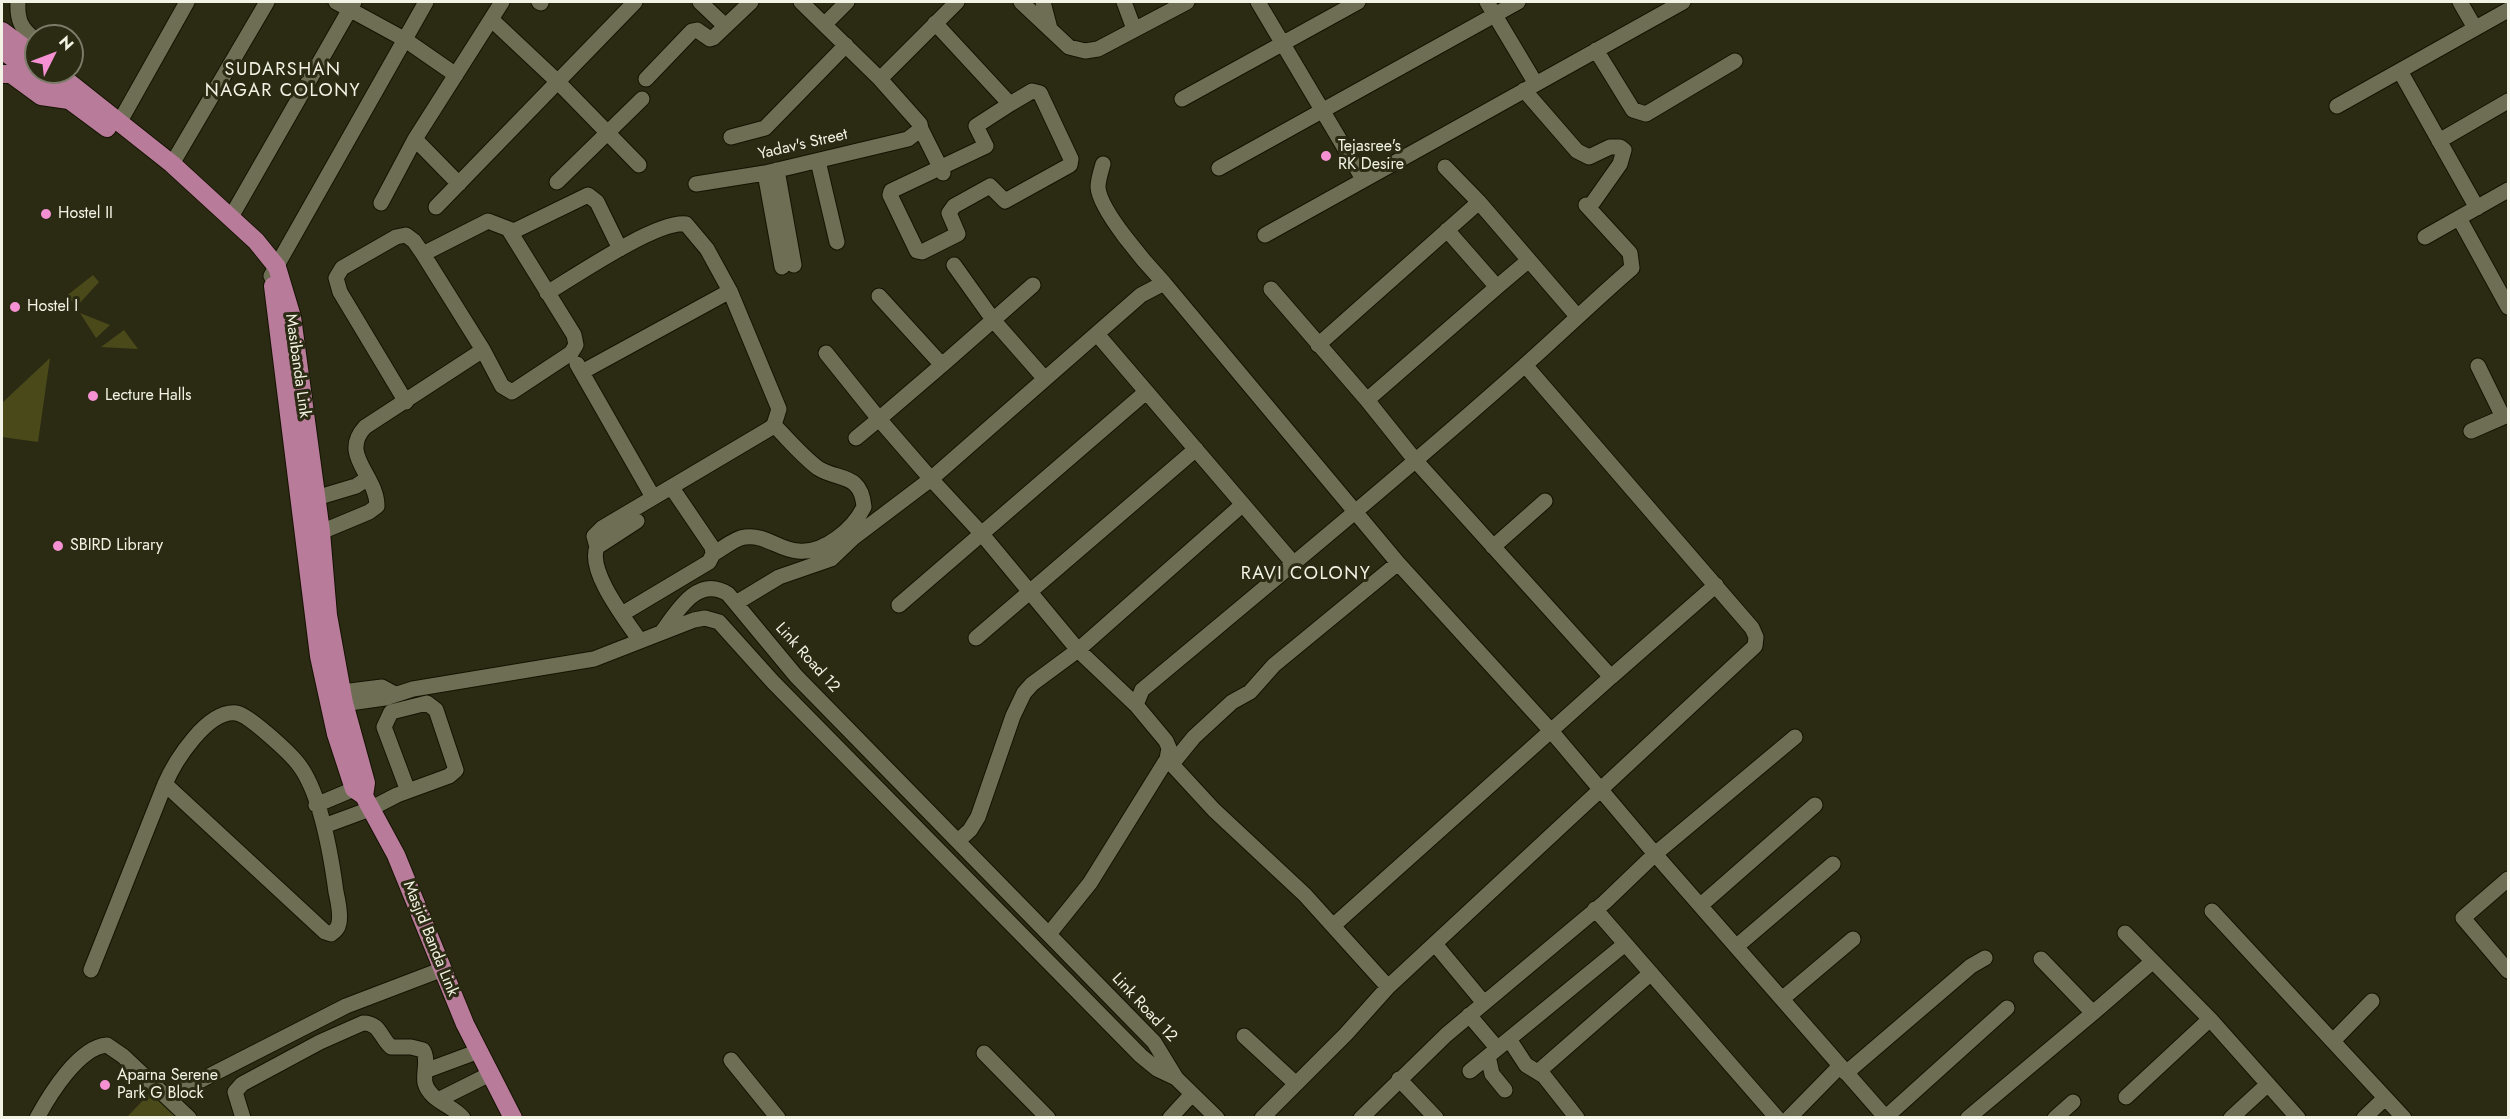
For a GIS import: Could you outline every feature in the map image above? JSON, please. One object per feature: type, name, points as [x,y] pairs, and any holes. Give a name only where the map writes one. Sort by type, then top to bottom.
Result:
[{"type":"main road","points":[[2,31],[24,47]]},
{"type":"main road","points":[[2,50],[72,87],[149,160],[274,272]]},
{"type":"main road","points":[[2,74],[11,74],[41,96],[72,87]]},
{"type":"main road","name":"Masibanda Link","points":[[72,87],[172,164],[231,217],[256,241],[274,272],[292,317],[287,335],[321,532],[338,700],[358,758]]},
{"type":"main road","points":[[287,335],[312,615],[338,700],[363,798]]},
{"type":"main road","name":"Masjid Banda Link","points":[[358,758],[366,783],[363,798],[384,829],[465,1024],[513,1118]]},
{"type":"street","points":[[18,2],[17,20],[24,29]]},
{"type":"street","points":[[119,123],[187,2]]},
{"type":"street","points":[[172,164],[267,2]]},
{"type":"street","points":[[274,272],[426,2]]},
{"type":"street","points":[[381,203],[415,139],[502,2]]},
{"type":"street","points":[[436,207],[635,2]]},
{"type":"street","points":[[700,2],[720,21]]},
{"type":"street","points":[[646,79],[692,31],[697,30],[710,39],[713,38],[751,2]]},
{"type":"street","points":[[801,2],[880,79],[920,124],[919,132],[942,170]]},
{"type":"street","points":[[825,24],[847,2]]},
{"type":"street","points":[[880,79],[957,2]]},
{"type":"street","points":[[1021,2],[1070,47],[1085,51],[1098,49],[1187,2]]},
{"type":"street","points":[[1043,2],[1050,29]]},
{"type":"street","points":[[1124,2],[1134,29]]},
{"type":"street","points":[[1258,2],[1363,179]]},
{"type":"street","points":[[1182,99],[1358,2]]},
{"type":"street","points":[[1220,168],[1491,8],[1518,2]]},
{"type":"street","points":[[1265,235],[1683,2]]},
{"type":"street","points":[[2460,2],[2475,28]]},
{"type":"street","points":[[231,217],[347,4],[456,75]]},
{"type":"street","points":[[1136,705],[1142,690],[1355,512],[1525,365],[1632,268],[1630,253],[1587,206],[1620,164],[1624,150],[1614,146],[1589,157],[1583,155],[1564,138],[1530,87],[1491,8]]},
{"type":"street","points":[[2337,106],[2508,10]]},
{"type":"street","points":[[492,20],[558,82],[639,165]]},
{"type":"street","points":[[935,23],[1010,104]]},
{"type":"street","points":[[731,137],[765,128],[846,45]]},
{"type":"street","points":[[1596,50],[1633,110],[1646,114],[1735,61]]},
{"type":"street","points":[[2400,71],[2477,208]]},
{"type":"street","points":[[1032,91],[1040,93],[1071,159],[1070,165],[1005,201],[990,186],[954,206],[949,213],[958,234],[922,252],[916,251],[890,195],[895,189],[942,170],[986,146],[976,126],[1010,104],[1032,91]]},
{"type":"street","points":[[557,182],[642,99]]},
{"type":"street","points":[[2439,141],[2508,101]]},
{"type":"street","name":"Yadav's Street","points":[[696,184],[771,172],[908,139],[919,132]]},
{"type":"street","points":[[415,139],[459,184]]},
{"type":"street","points":[[818,160],[837,242]]},
{"type":"street","points":[[1103,164],[1098,185],[1100,199],[1112,218],[1164,284],[1398,563],[1552,732],[1655,854],[1886,1117],[2007,1008]]},
{"type":"street","points":[[1445,167],[1479,202],[1577,316]]},
{"type":"street","points":[[771,172],[788,266]]},
{"type":"street","points":[[2425,237],[2508,190]]},
{"type":"street","points":[[423,254],[481,223],[496,222],[514,231],[588,195],[597,202],[620,249]]},
{"type":"street","points":[[1318,345],[1479,202]]},
{"type":"street","points":[[2459,218],[2508,307]]},
{"type":"street","points":[[547,293],[620,249],[678,223],[686,225],[707,249],[730,291],[778,409],[774,425],[672,489],[653,497],[597,532],[594,540],[597,547]]},
{"type":"street","points":[[406,402],[339,292],[336,278],[342,268],[396,237],[406,235],[414,241],[423,254],[502,386],[512,392],[571,353],[576,345],[574,335],[509,230]]},
{"type":"street","points":[[1448,230],[1497,287]]},
{"type":"street","points":[[1367,400],[1529,260]]},
{"type":"street","points":[[954,265],[994,321],[1045,379]]},
{"type":"street","points":[[736,603],[765,584],[831,559],[853,538],[931,479],[1141,295],[1164,284]]},
{"type":"street","points":[[856,438],[1033,285]]},
{"type":"street","points":[[1270,289],[1367,400],[1415,460],[1611,678]]},
{"type":"street","points":[[582,372],[730,291]]},
{"type":"street","points":[[879,296],[942,365]]},
{"type":"street","points":[[1097,334],[1294,564]]},
{"type":"street","points":[[321,532],[369,512],[377,506],[377,493],[355,451],[358,435],[365,427],[483,351]]},
{"type":"street","points":[[571,353],[653,497]]},
{"type":"street","points":[[826,354],[879,419],[981,533],[1078,650],[1136,705],[1166,741],[1170,761],[1214,810],[1334,926],[1388,987]]},
{"type":"street","points":[[1262,1118],[1346,1034],[1388,987],[1755,646],[1756,637],[1752,628],[1525,365]]},
{"type":"street","points":[[2471,431],[2506,416],[2478,366]]},
{"type":"street","points":[[899,605],[1146,392]]},
{"type":"street","points":[[622,614],[708,562],[713,554],[743,537],[760,538],[799,552],[820,547],[847,529],[860,514],[864,507],[857,487],[849,479],[817,467],[774,425]]},
{"type":"street","points":[[976,638],[1196,449]]},
{"type":"street","points":[[316,498],[356,486],[368,478]]},
{"type":"street","points":[[672,489],[712,547],[713,554]]},
{"type":"street","points":[[1493,547],[1545,501]]},
{"type":"street","points":[[958,841],[970,830],[978,818],[1013,716],[1024,693],[1032,684],[1078,650],[1242,505]]},
{"type":"street","points":[[637,521],[597,547],[594,553],[597,570],[640,640]]},
{"type":"street","points":[[783,547],[785,575]]},
{"type":"street","points":[[804,551],[804,569]]},
{"type":"street","points":[[1049,934],[1090,883],[1170,761],[1232,702],[1250,692],[1274,665],[1398,563]]},
{"type":"street","points":[[1334,926],[1716,585]]},
{"type":"street","name":"Link Road 12","points":[[662,632],[682,604],[694,594],[706,588],[719,588],[736,603],[796,676],[1154,1042],[1176,1078]]},
{"type":"street","name":"Link Road 12","points":[[338,700],[382,687],[395,694],[594,659],[694,620],[705,618],[719,622],[773,682],[1141,1056],[1176,1078]]},
{"type":"street","points":[[316,805],[408,790],[449,776],[456,770],[436,710],[427,703],[391,712],[384,727],[403,783],[408,790]]},
{"type":"street","points":[[92,970],[165,784],[177,759],[218,717],[226,713],[235,712],[250,720],[299,764],[308,781],[329,843],[340,915],[337,928],[331,934],[325,932],[165,784]]},
{"type":"street","points":[[1361,1118],[1399,1079],[1469,1015],[1595,909],[1655,854],[1795,737]]},
{"type":"street","points":[[324,826],[363,798]]},
{"type":"street","points":[[1701,905],[1815,805]]},
{"type":"street","points":[[1737,946],[1833,864]]},
{"type":"street","points":[[2508,879],[2463,918],[2508,971]]},
{"type":"street","points":[[1595,909],[1777,1118]]},
{"type":"street","points":[[2212,911],[2404,1118]]},
{"type":"street","points":[[2125,933],[2210,1019],[2298,1118]]},
{"type":"street","points":[[1782,999],[1853,939]]},
{"type":"street","points":[[1435,944],[1484,1003]]},
{"type":"street","points":[[1470,1071],[1625,944]]},
{"type":"street","points":[[1789,1118],[1843,1070],[1971,966],[1985,958]]},
{"type":"street","points":[[2041,959],[2093,1012]]},
{"type":"street","points":[[1968,1118],[2152,962]]},
{"type":"street","points":[[168,1097],[346,1006],[443,969]]},
{"type":"street","points":[[1539,1071],[1651,973]]},
{"type":"street","points":[[2333,1041],[2372,1001]]},
{"type":"street","points":[[1469,1015],[1498,1048],[1539,1071],[1577,1118]]},
{"type":"street","points":[[2126,1097],[2210,1019]]},
{"type":"street","points":[[243,1118],[235,1092],[242,1084],[320,1042],[363,1023],[374,1025],[391,1047],[411,1047],[423,1050],[426,1054],[425,1083],[432,1096],[458,1111],[463,1118]]},
{"type":"street","points":[[1244,1036],[1295,1083]]},
{"type":"street","points":[[37,1118],[49,1095],[71,1068],[97,1046],[107,1045],[189,1118]]},
{"type":"street","points":[[1498,1048],[1492,1074],[1505,1089]]},
{"type":"street","points":[[425,1071],[479,1051]]},
{"type":"street","points":[[984,1053],[1048,1118]]},
{"type":"street","points":[[731,1060],[778,1118]]},
{"type":"street","points":[[438,1100],[490,1074]]},
{"type":"street","points":[[1176,1078],[1217,1118]]},
{"type":"street","points":[[1399,1079],[1436,1118]]},
{"type":"street","points":[[2231,1118],[2268,1084]]},
{"type":"street","points":[[1170,1118],[1192,1094]]},
{"type":"street","points":[[2364,1118],[2385,1098]]},
{"type":"street","points":[[2055,1118],[2073,1101]]},
{"type":"shaded area","points":[[93,275],[99,282],[78,305],[65,297]]},
{"type":"shaded area","points":[[80,313],[110,325],[96,338]]},
{"type":"shaded area","points":[[124,330],[138,349],[101,347]]},
{"type":"shaded area","points":[[50,358],[38,442],[2,437],[2,403]]},
{"type":"shaded area","points":[[150,1093],[176,1117],[127,1117]]},
{"type":"place","name":"Tejasree's RK Desire","points":[[1326,156]]},
{"type":"place","name":"Hostel II","points":[[46,214]]},
{"type":"place","name":"Hostel I","points":[[15,307]]},
{"type":"place","name":"Lecture Halls","points":[[93,396]]},
{"type":"place","name":"SBIRD Library","points":[[58,546]]},
{"type":"place","name":"Aparna Serene Park G Block","points":[[105,1085]]},
{"type":"district","name":"SUDARSHAN NAGAR COLONY","points":[[283,82]]},
{"type":"district","name":"RAVI COLONY","points":[[1306,575]]}]
